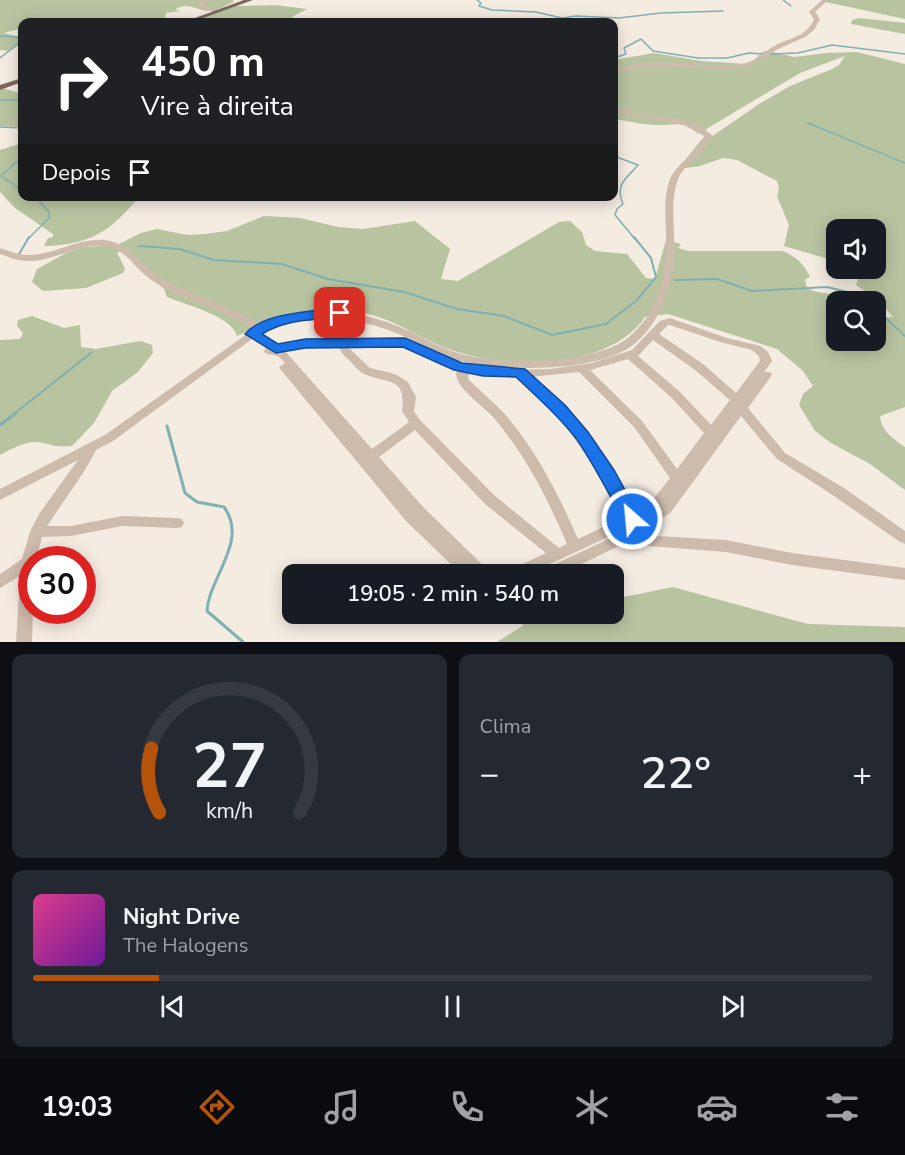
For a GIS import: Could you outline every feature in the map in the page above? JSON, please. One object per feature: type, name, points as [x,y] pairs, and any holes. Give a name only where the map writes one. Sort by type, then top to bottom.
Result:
[{"type":"main road","points":[[199,18],[250,0]]},
{"type":"main road","points":[[0,88],[18,81]]},
{"type":"street","points":[[206,0],[200,6],[216,12]]},
{"type":"street","points":[[618,70],[645,64],[718,67],[754,63],[774,48],[808,33],[815,26],[817,19],[812,12],[825,0]]},
{"type":"street","points":[[0,495],[91,448],[123,428],[253,334],[289,318],[340,313],[388,326],[463,358],[507,363],[589,359],[626,345],[655,314],[664,285],[671,247],[672,182],[677,171],[707,141],[708,135],[690,124],[618,110]]},
{"type":"street","points":[[0,251],[28,258],[83,245],[113,244],[124,249],[152,275],[166,284],[227,309],[273,350],[368,459],[473,564]]},
{"type":"street","points":[[273,350],[305,343],[405,342],[445,362],[466,369],[520,373],[581,368],[630,355],[664,323],[673,321],[762,352],[766,361],[739,404],[666,508],[653,520],[621,539],[569,564]]},
{"type":"street","points":[[653,335],[699,367],[739,404],[781,456],[905,538]]},
{"type":"street","points":[[344,343],[347,352],[366,371],[391,376],[404,385],[410,397],[408,411],[416,423],[490,500],[558,555]]},
{"type":"street","points":[[630,355],[676,395],[712,434]]},
{"type":"street","points":[[581,368],[638,424],[678,479]]},
{"type":"street","points":[[466,369],[462,373],[462,381],[497,414],[530,456],[551,492],[575,547]]},
{"type":"street","points":[[520,373],[559,409],[582,436],[604,468],[632,519]]},
{"type":"street","points":[[538,564],[657,505],[712,434],[766,375]]},
{"type":"street","points":[[368,459],[416,423]]},
{"type":"street","points":[[33,546],[37,532],[50,510],[80,470],[91,448]]},
{"type":"street","points":[[368,459],[411,517],[460,564]]},
{"type":"street","points":[[37,532],[71,531],[122,521],[177,523]]},
{"type":"street","points":[[621,539],[726,546],[792,559],[905,574]]},
{"type":"street","points":[[0,582],[18,569]]},
{"type":"street","points":[[24,642],[25,624]]},
{"type":"green space","points":[[0,0],[233,0],[234,2],[211,11],[188,6],[179,7],[175,10],[181,11],[166,13],[165,18],[18,18],[18,29],[4,33],[18,37],[18,45],[10,51],[0,50]]},
{"type":"green space","points":[[905,0],[905,19],[821,1]]},
{"type":"green space","points":[[275,5],[307,9],[293,18],[200,18],[235,6]]},
{"type":"green space","points":[[860,18],[905,23],[905,34],[851,24],[852,20]]},
{"type":"green space","points":[[767,51],[795,57],[857,52],[905,64],[905,407],[880,416],[885,430],[905,447],[905,490],[870,464],[831,443],[815,431],[799,405],[803,394],[813,386],[803,371],[777,349],[668,314],[645,317],[628,335],[606,348],[580,357],[524,362],[469,355],[446,348],[381,318],[357,312],[310,312],[281,319],[237,336],[227,323],[218,317],[167,297],[164,289],[123,252],[117,252],[125,269],[123,273],[86,288],[43,291],[32,282],[37,269],[68,252],[84,247],[117,245],[141,233],[157,229],[187,235],[227,231],[264,216],[300,218],[338,227],[363,229],[415,221],[450,249],[441,279],[458,281],[559,222],[570,221],[582,232],[586,245],[595,251],[627,254],[646,278],[655,279],[666,240],[681,244],[678,248],[688,251],[783,251],[799,261],[807,271],[810,276],[805,280],[807,288],[826,293],[826,351],[886,351],[886,318],[893,317],[886,309],[886,291],[864,291],[856,285],[858,279],[886,279],[886,219],[826,219],[825,258],[784,246],[789,225],[777,196],[779,189],[777,181],[737,160],[723,158],[700,166],[678,169],[702,139],[711,137],[790,86],[839,65],[845,56],[800,73],[698,134],[684,125],[658,125],[618,120],[618,59],[654,53],[701,61],[746,64],[754,61],[762,52]]},
{"type":"green space","points":[[0,87],[18,93],[18,127],[0,126]]},
{"type":"green space","points":[[18,144],[18,201],[136,201],[119,219],[98,234],[74,243],[44,246],[53,234],[15,208],[0,192],[0,150]]},
{"type":"green space","points":[[32,316],[64,328],[80,325],[81,347],[96,349],[140,341],[152,345],[153,353],[138,372],[112,391],[94,423],[72,446],[32,442],[0,455],[0,340],[20,339],[23,333],[17,326],[18,320]]},
{"type":"green space","points":[[673,587],[808,624],[905,627],[905,642],[497,642],[527,624],[624,624],[624,597]]},
{"type":"waterway","points":[[477,0],[481,3],[479,6],[492,10],[536,12],[562,18],[576,16],[619,18],[661,13],[723,11]]},
{"type":"waterway","points":[[783,0],[791,6]]},
{"type":"waterway","points":[[0,36],[18,37]]},
{"type":"waterway","points":[[618,57],[626,54],[624,48],[641,39],[653,51],[698,58],[727,58],[749,53],[762,54]]},
{"type":"waterway","points":[[0,58],[18,44]]},
{"type":"waterway","points":[[771,54],[798,53],[832,45],[905,54]]},
{"type":"waterway","points":[[0,100],[18,100]]},
{"type":"waterway","points":[[808,123],[905,163]]},
{"type":"waterway","points":[[0,127],[18,128]]},
{"type":"waterway","points":[[618,158],[638,165],[621,187],[623,204],[617,209],[615,215],[635,239]]},
{"type":"waterway","points":[[18,161],[1,176],[18,187]]},
{"type":"waterway","points":[[28,239],[49,218],[49,212],[39,201]]},
{"type":"waterway","points":[[18,256],[29,237]]},
{"type":"waterway","points":[[139,246],[180,249],[214,260],[282,264],[328,279],[404,292],[457,309],[504,316],[552,335],[606,324],[637,300],[656,277],[651,258],[634,237]]},
{"type":"waterway","points":[[675,280],[717,279],[752,291],[827,287],[844,291]]},
{"type":"waterway","points":[[886,318],[905,336]]},
{"type":"waterway","points":[[14,414],[92,352]]},
{"type":"waterway","points":[[0,425],[16,413]]},
{"type":"waterway","points":[[167,426],[185,493],[197,502],[224,507],[231,520],[230,546],[209,598],[207,611],[243,642]]},
{"type":"route","points":[[340,313],[289,318],[267,325],[252,334],[276,348],[305,343],[405,342],[459,367],[520,373],[559,409],[582,436],[608,475],[632,519]]}]
